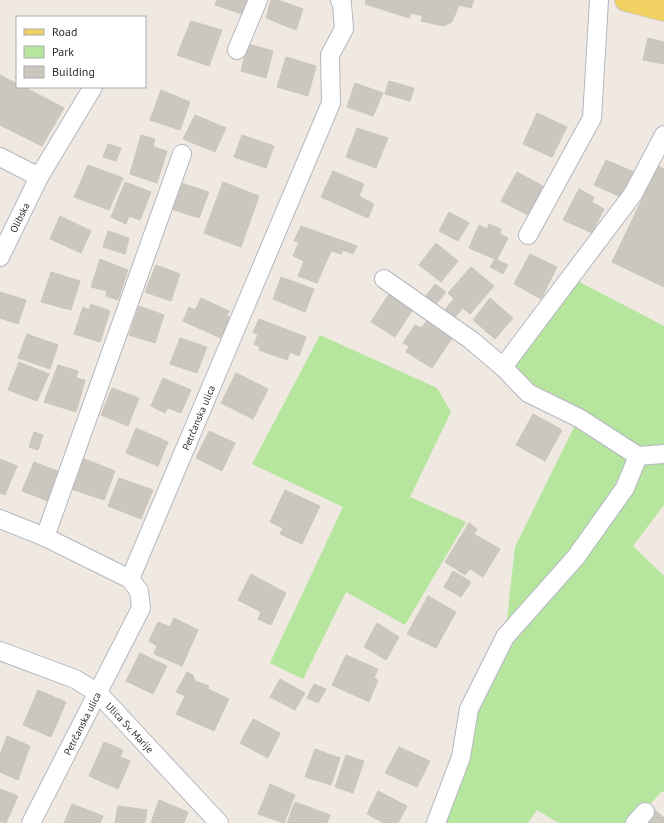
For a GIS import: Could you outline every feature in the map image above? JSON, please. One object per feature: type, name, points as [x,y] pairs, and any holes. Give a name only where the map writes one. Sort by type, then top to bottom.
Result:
[{"type":"main road","points":[[626,0],[664,10]]},
{"type":"street","points":[[237,50],[258,0]]},
{"type":"street","name":"Petrčanska ulica","points":[[30,823],[141,608],[139,591],[130,579],[331,103],[330,55],[344,29],[342,4],[340,0]]},
{"type":"street","points":[[528,235],[592,118],[598,0]]},
{"type":"street","name":"Olibska","points":[[0,257],[39,177],[92,88]]},
{"type":"street","points":[[503,367],[633,194],[664,135]]},
{"type":"street","points":[[45,537],[182,154]]},
{"type":"street","points":[[0,157],[39,177]]},
{"type":"street","points":[[384,279],[471,340],[503,367],[528,393],[579,418],[638,456],[664,454]]},
{"type":"street","points":[[436,823],[461,757],[469,709],[505,636],[576,557],[625,488],[638,456]]},
{"type":"street","points":[[0,518],[45,537],[130,579]]},
{"type":"street","name":"Ulica Sv. Marije","points":[[0,651],[75,678],[98,693],[219,823]]},
{"type":"green space","points":[[570,277],[664,326],[664,505],[633,546],[664,576],[664,792],[662,791],[633,823],[559,823],[537,810],[528,823],[436,823],[505,637],[515,547],[578,419],[503,367]]},
{"type":"green space","points":[[320,335],[437,388],[451,412],[410,497],[466,522],[405,625],[346,592],[303,679],[270,663],[343,507],[252,464]]},
{"type":"building","points":[[217,0],[248,0],[242,14],[215,5]]},
{"type":"building","points":[[271,0],[278,0],[303,9],[296,30],[266,18]]},
{"type":"building","points":[[366,0],[428,0],[423,16],[411,13],[409,18],[365,4]]},
{"type":"building","points":[[428,0],[474,0],[471,8],[459,5],[452,22],[443,26],[421,21]]},
{"type":"building","points":[[191,21],[222,30],[209,66],[177,55]]},
{"type":"building","points":[[648,38],[664,42],[664,64],[643,60]]},
{"type":"building","points":[[248,44],[273,51],[266,78],[241,71]]},
{"type":"building","points":[[286,57],[316,66],[308,96],[277,87]]},
{"type":"building","points":[[0,75],[16,83],[16,88],[26,88],[64,108],[42,146],[0,125]]},
{"type":"building","points":[[389,81],[414,88],[410,101],[385,94]]},
{"type":"building","points":[[355,83],[383,93],[373,116],[347,107]]},
{"type":"building","points":[[161,90],[190,102],[180,130],[150,120]]},
{"type":"building","points":[[537,113],[567,127],[552,157],[523,144]]},
{"type":"building","points":[[195,115],[226,128],[215,152],[183,139]]},
{"type":"building","points":[[357,128],[388,138],[376,168],[346,157]]},
{"type":"building","points":[[141,135],[155,139],[153,147],[167,151],[157,183],[130,174]]},
{"type":"building","points":[[242,135],[274,146],[266,168],[234,157]]},
{"type":"building","points":[[108,144],[121,148],[116,161],[103,157]]},
{"type":"building","points":[[606,160],[634,172],[623,198],[594,185]]},
{"type":"building","points":[[88,165],[123,178],[109,210],[74,197]]},
{"type":"building","points":[[658,166],[664,169],[664,287],[612,262]]},
{"type":"building","points":[[333,171],[364,184],[359,196],[374,204],[368,218],[321,197]]},
{"type":"building","points":[[517,172],[543,186],[528,215],[501,201]]},
{"type":"building","points":[[125,182],[151,192],[140,220],[129,216],[126,224],[111,217]]},
{"type":"building","points":[[223,182],[259,196],[241,247],[204,233]]},
{"type":"building","points":[[181,183],[209,192],[199,218],[171,209]]},
{"type":"building","points":[[579,189],[594,197],[592,202],[604,209],[592,233],[563,220]]},
{"type":"building","points":[[449,212],[469,223],[458,241],[439,231]]},
{"type":"building","points":[[60,216],[91,231],[81,253],[50,239]]},
{"type":"building","points":[[489,224],[501,229],[500,234],[508,238],[497,260],[469,248],[479,225],[487,229]]},
{"type":"building","points":[[301,226],[357,246],[353,254],[343,250],[341,254],[331,251],[317,283],[298,276],[304,261],[293,256],[299,242],[294,241]]},
{"type":"building","points":[[108,231],[129,238],[125,254],[103,247]]},
{"type":"building","points":[[436,243],[458,261],[441,282],[419,265]]},
{"type":"building","points":[[530,254],[557,267],[541,299],[514,284]]},
{"type":"building","points":[[100,259],[128,270],[118,300],[106,296],[107,291],[91,287]]},
{"type":"building","points":[[495,259],[508,265],[503,274],[490,267]]},
{"type":"building","points":[[156,265],[180,274],[171,301],[145,292]]},
{"type":"building","points":[[471,267],[494,286],[470,314],[463,308],[452,321],[442,313],[454,299],[448,293]]},
{"type":"building","points":[[51,272],[80,281],[71,310],[41,302]]},
{"type":"building","points":[[281,277],[314,289],[305,312],[273,299]]},
{"type":"building","points":[[435,284],[446,292],[432,309],[422,301]]},
{"type":"building","points":[[0,292],[26,300],[18,324],[0,318]]},
{"type":"building","points":[[389,294],[413,309],[395,337],[371,322]]},
{"type":"building","points":[[201,298],[229,311],[227,316],[232,318],[223,339],[183,321],[189,307],[195,310]]},
{"type":"building","points":[[490,298],[513,318],[495,339],[473,320]]},
{"type":"building","points":[[91,304],[110,311],[100,342],[74,334],[83,307],[89,310]]},
{"type":"building","points":[[139,306],[164,315],[155,343],[129,335]]},
{"type":"building","points":[[259,319],[306,337],[299,356],[290,352],[287,360],[259,350],[260,347],[254,344],[258,335],[253,332]]},
{"type":"building","points":[[428,319],[454,335],[432,368],[406,352],[409,346],[403,343],[415,325],[421,328]]},
{"type":"building","points":[[27,334],[58,345],[50,369],[18,358]]},
{"type":"building","points":[[180,338],[207,347],[197,373],[170,364]]},
{"type":"building","points":[[19,362],[49,374],[37,401],[8,390]]},
{"type":"building","points":[[58,365],[78,371],[76,378],[85,380],[76,412],[44,402]]},
{"type":"building","points":[[236,373],[268,389],[253,419],[221,403]]},
{"type":"building","points":[[163,378],[191,390],[181,413],[168,408],[165,413],[151,406]]},
{"type":"building","points":[[112,388],[139,398],[128,426],[101,415]]},
{"type":"building","points":[[533,414],[562,430],[545,461],[516,445]]},
{"type":"building","points":[[136,428],[168,442],[158,466],[126,453]]},
{"type":"building","points":[[209,431],[235,443],[222,471],[196,458]]},
{"type":"building","points":[[34,432],[43,435],[38,450],[29,447]]},
{"type":"building","points":[[82,458],[115,471],[104,500],[71,489]]},
{"type":"building","points":[[0,459],[17,466],[5,495],[0,493]]},
{"type":"building","points":[[34,462],[60,472],[48,501],[22,491]]},
{"type":"building","points":[[119,478],[153,490],[141,519],[108,506]]},
{"type":"building","points":[[285,490],[320,506],[302,544],[280,534],[283,528],[270,522]]},
{"type":"building","points":[[469,523],[477,529],[474,534],[500,549],[483,577],[470,569],[465,575],[445,562]]},
{"type":"building","points":[[453,571],[471,582],[461,597],[444,587]]},
{"type":"building","points":[[251,574],[286,593],[271,625],[258,619],[261,612],[238,600]]},
{"type":"building","points":[[428,596],[456,612],[436,648],[407,634]]},
{"type":"building","points":[[174,618],[198,630],[182,666],[154,654],[157,646],[149,641],[158,622],[170,627]]},
{"type":"building","points":[[377,623],[399,637],[386,660],[364,647]]},
{"type":"building","points":[[140,653],[167,666],[153,694],[126,681]]},
{"type":"building","points":[[346,655],[378,669],[374,678],[378,680],[369,702],[332,685]]},
{"type":"building","points":[[187,672],[193,675],[195,681],[209,686],[204,698],[188,690],[185,696],[176,692]]},
{"type":"building","points":[[280,679],[305,693],[295,710],[270,697]]},
{"type":"building","points":[[314,684],[326,689],[318,703],[307,698]]},
{"type":"building","points":[[208,689],[229,699],[214,731],[176,714],[188,690],[204,698]]},
{"type":"building","points":[[38,690],[66,702],[51,737],[23,725]]},
{"type":"building","points":[[253,719],[280,733],[268,758],[240,743]]},
{"type":"building","points":[[7,736],[30,746],[18,780],[0,772],[0,755]]},
{"type":"building","points":[[104,742],[123,750],[120,757],[130,761],[118,789],[89,776]]},
{"type":"building","points":[[399,747],[430,761],[417,787],[385,773]]},
{"type":"building","points":[[315,749],[340,758],[331,785],[305,777]]},
{"type":"building","points":[[346,755],[364,761],[353,793],[335,787]]},
{"type":"building","points":[[270,784],[295,795],[284,823],[258,814]]},
{"type":"building","points":[[0,789],[18,796],[6,823],[0,821]]},
{"type":"building","points":[[378,791],[407,806],[398,823],[384,823],[367,814]]},
{"type":"building","points":[[159,800],[188,812],[184,823],[151,823]]},
{"type":"building","points":[[295,802],[330,815],[327,823],[287,823]]},
{"type":"building","points":[[72,804],[103,816],[100,823],[64,823]]},
{"type":"building","points":[[118,806],[147,810],[145,823],[115,823]]},
{"type":"building","points":[[655,810],[664,818],[664,823],[643,823]]}]
